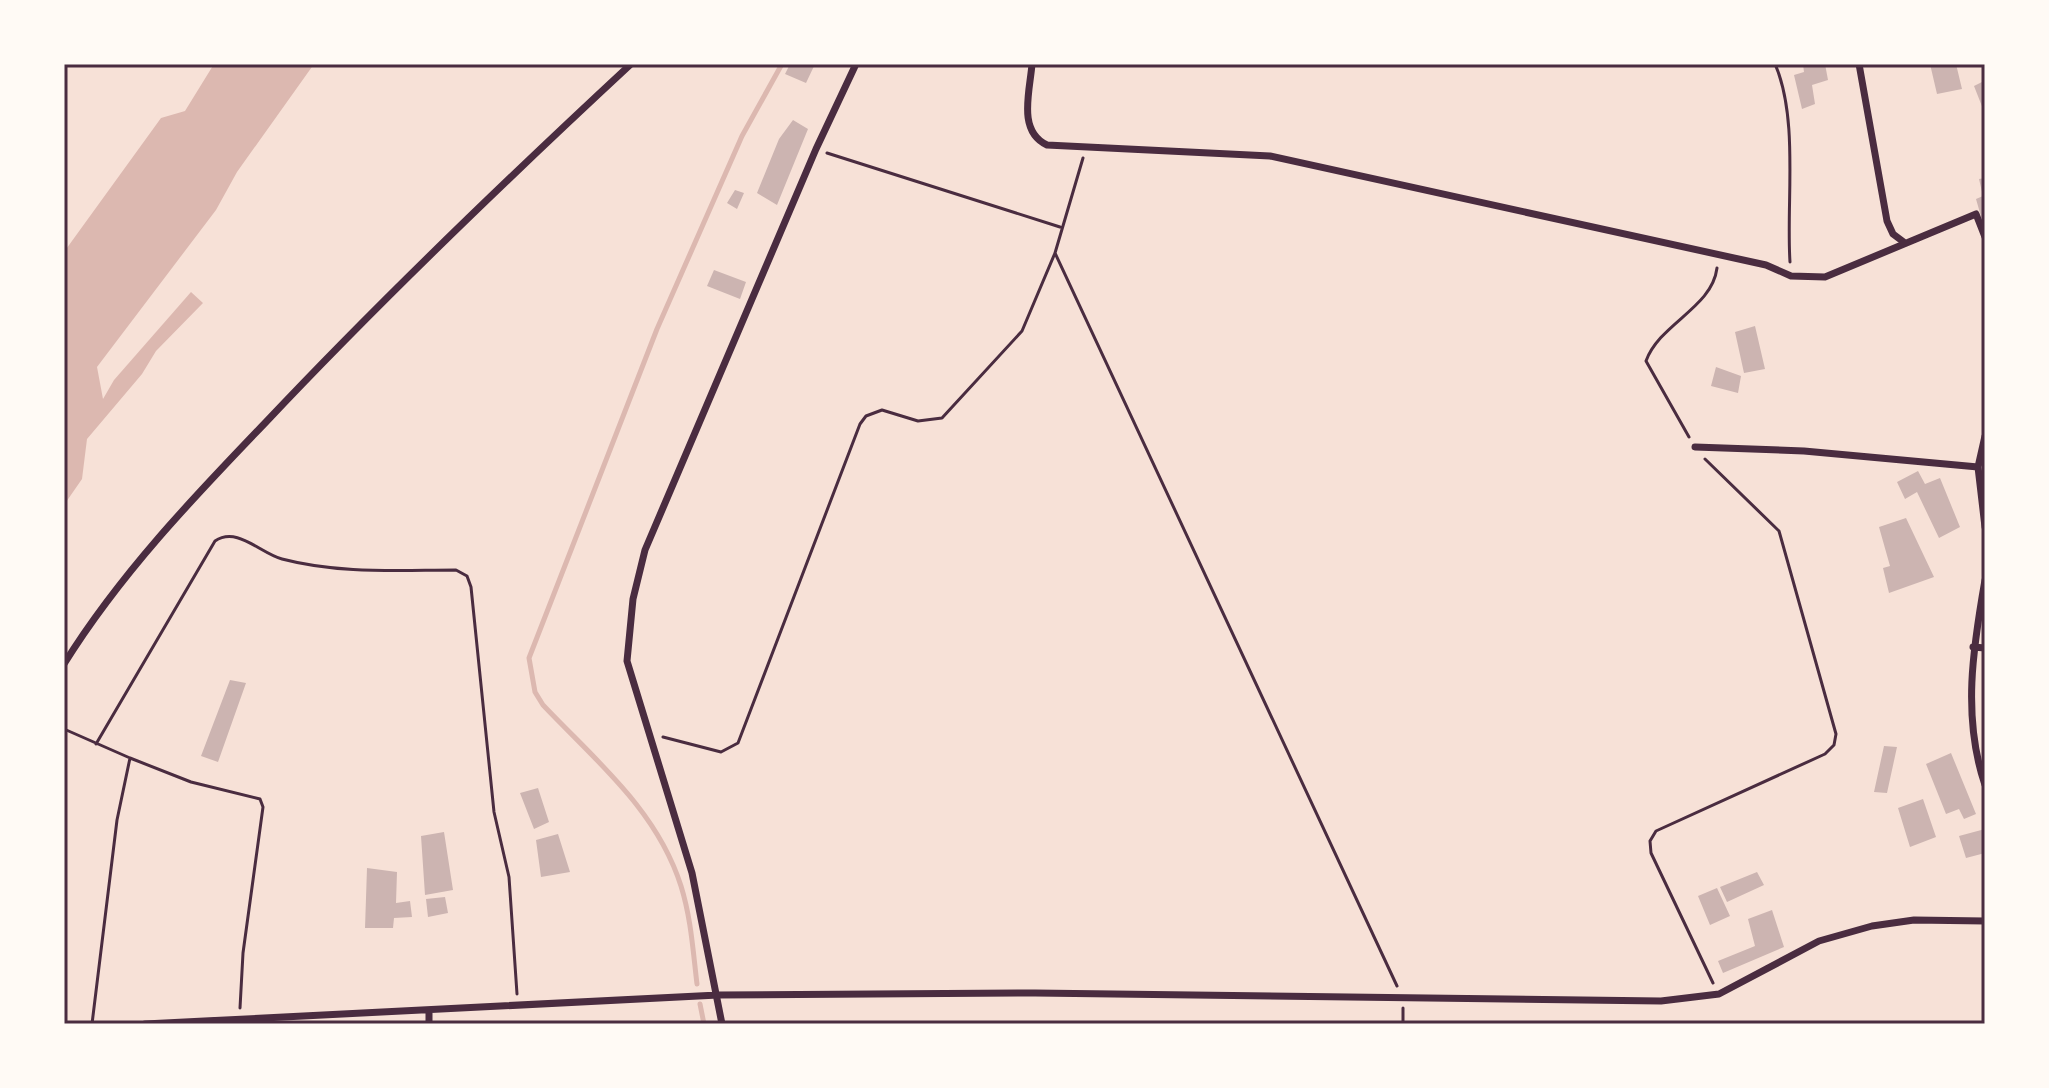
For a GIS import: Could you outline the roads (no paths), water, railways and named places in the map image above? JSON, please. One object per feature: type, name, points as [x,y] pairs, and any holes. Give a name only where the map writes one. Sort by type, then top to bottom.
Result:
[{"type":"street","points":[[64,664],[97,610],[179,514],[348,335],[631,64]]},
{"type":"street","points":[[722,1024],[692,873],[627,661],[633,599],[645,550],[816,149],[856,64]]},
{"type":"street","points":[[1032,64],[1028,122],[1031,133],[1047,145],[1270,156],[1766,265],[1791,276],[1825,277],[1976,214],[1985,237]]},
{"type":"street","points":[[1859,64],[1887,221],[1893,234],[1905,243]]},
{"type":"street","points":[[1985,436],[1978,467],[1985,527]]},
{"type":"street","points":[[1695,447],[1804,451],[1978,467]]},
{"type":"street","points":[[1985,580],[1973,647],[1973,728],[1985,785]]},
{"type":"street","points":[[1973,647],[1985,648]]},
{"type":"street","points":[[145,1024],[718,995],[1035,993],[1661,1001],[1719,994],[1819,941],[1845,933],[1914,920],[1985,921]]},
{"type":"street","points":[[429,1010],[429,1024]]},
{"type":"waterway","points":[[697,984],[687,910],[670,859],[657,834],[623,788],[543,705],[535,692],[529,658],[657,329],[742,136],[782,64]]},
{"type":"waterway","points":[[700,1004],[704,1024]]}]
